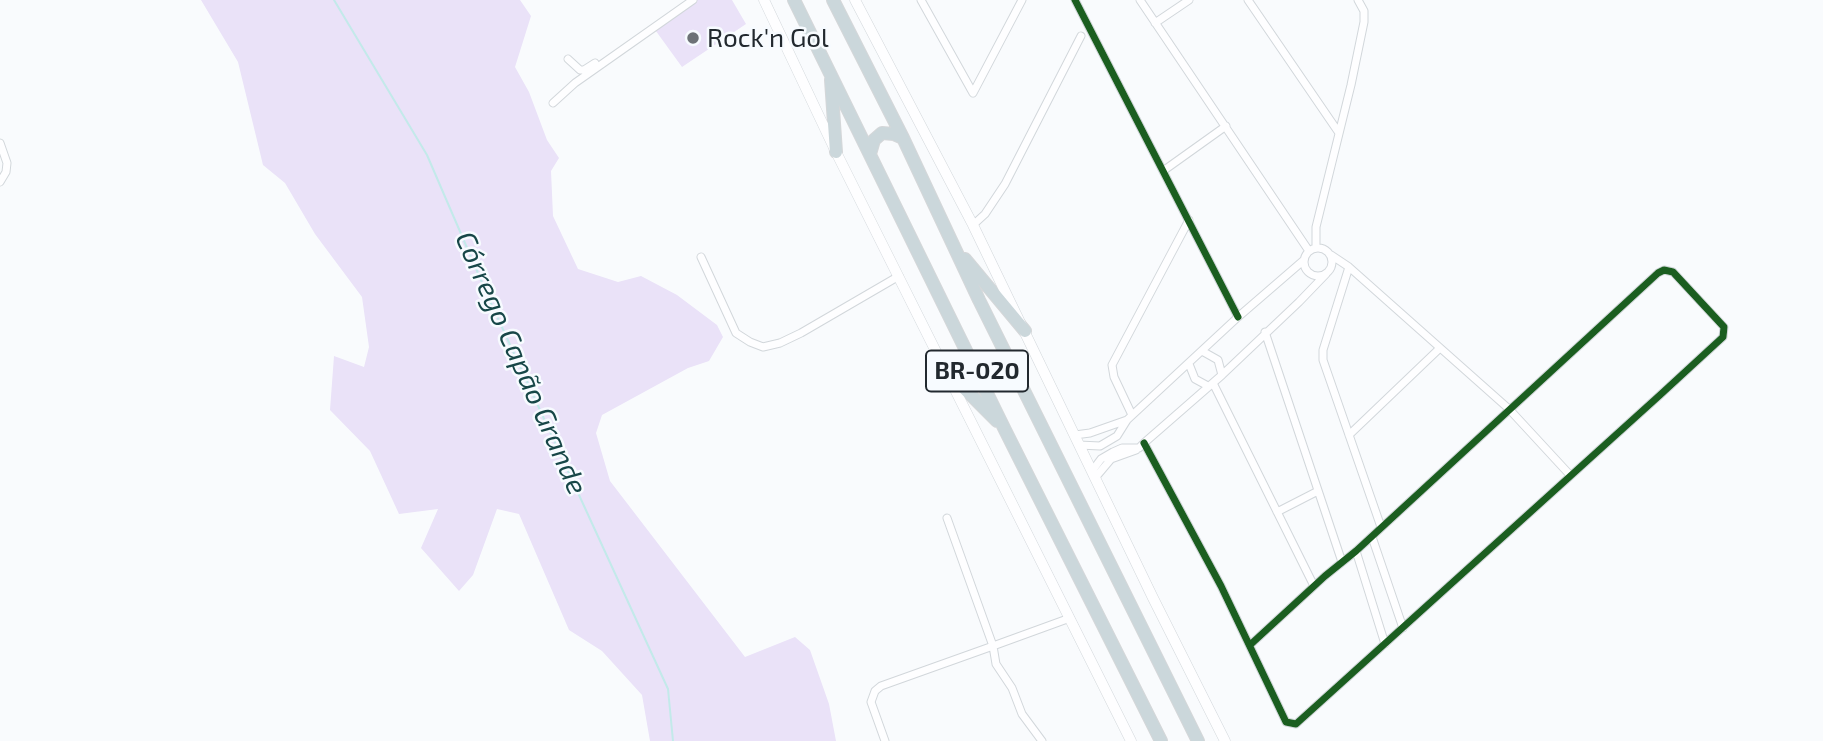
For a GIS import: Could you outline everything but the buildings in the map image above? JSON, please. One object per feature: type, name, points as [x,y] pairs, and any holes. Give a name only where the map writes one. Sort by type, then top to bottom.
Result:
[{"type":"highway","name":"BR-020","points":[[794,0],[1161,741]]},
{"type":"highway","name":"BR-020","points":[[833,0],[1198,741]]},
{"type":"highway","points":[[831,73],[836,152]]},
{"type":"highway","points":[[870,154],[874,140],[882,133],[887,132],[903,138]]},
{"type":"highway","points":[[953,245],[1025,331]]},
{"type":"highway","points":[[945,369],[1005,430]]},
{"type":"main road","points":[[764,0],[836,152],[1131,741]]},
{"type":"main road","points":[[859,2],[973,225],[1226,741]]},
{"type":"street","points":[[568,59],[575,67],[584,70],[684,0]]},
{"type":"street","points":[[553,103],[575,83],[693,0]]},
{"type":"street","points":[[921,0],[973,93],[1021,0]]},
{"type":"street","points":[[1075,0],[1238,317]]},
{"type":"street","points":[[1140,0],[1312,249]]},
{"type":"street","points":[[1155,23],[1189,0]]},
{"type":"street","points":[[1248,0],[1339,133]]},
{"type":"street","points":[[1077,440],[1095,447],[1117,436],[1130,418],[1238,317],[1304,260],[1312,249],[1352,85],[1364,22],[1364,11],[1358,0]]},
{"type":"street","points":[[973,225],[985,214],[1005,184],[1081,36]]},
{"type":"street","points":[[1163,171],[1226,125]]},
{"type":"street","points":[[0,143],[7,163],[0,183]]},
{"type":"street","points":[[1130,418],[1112,365],[1189,220]]},
{"type":"street","points":[[1312,249],[1324,249],[1349,267],[1509,408],[1570,475]]},
{"type":"street","points":[[1093,474],[1111,459],[1141,445],[1222,374],[1328,271],[1331,255]]},
{"type":"street","points":[[701,257],[736,333],[763,347],[780,343],[801,333],[899,276]]},
{"type":"street","points":[[1304,260],[1312,275],[1349,267]]},
{"type":"street","points":[[1349,267],[1323,355],[1381,527]]},
{"type":"street","points":[[1141,445],[1250,645],[1286,722],[1293,725],[1300,723],[1723,337],[1725,329],[1673,272],[1661,271],[1509,408],[1372,537],[1250,645]]},
{"type":"street","points":[[1265,332],[1342,562]]},
{"type":"street","points":[[1349,435],[1440,348]]},
{"type":"street","points":[[1202,351],[1219,360],[1222,374]]},
{"type":"street","points":[[1189,363],[1195,379],[1211,384],[1314,586]]},
{"type":"street","points":[[1077,440],[1130,418]]},
{"type":"street","points":[[1117,436],[1122,449]]},
{"type":"street","points":[[1109,442],[1113,452]]},
{"type":"street","points":[[1093,474],[1101,458],[1141,445]]},
{"type":"street","points":[[1277,512],[1318,491]]},
{"type":"street","points":[[947,518],[993,646],[996,664],[1012,688],[1022,714],[1042,741]]},
{"type":"street","points":[[1372,537],[1404,628]]},
{"type":"street","points":[[1356,551],[1385,644]]},
{"type":"street","points":[[885,741],[871,702],[874,691],[881,686],[1070,618]]},
{"type":"shaded area","points":[[201,0],[520,0],[531,16],[515,67],[529,92],[547,140],[559,158],[551,171],[553,216],[578,269],[618,282],[641,276],[677,295],[717,325],[723,337],[709,361],[688,368],[602,415],[596,433],[610,481],[745,657],[795,637],[810,650],[829,704],[836,741],[650,741],[642,695],[602,651],[569,630],[519,514],[497,509],[473,575],[459,591],[421,548],[438,509],[399,514],[370,451],[330,410],[334,356],[364,367],[369,347],[362,297],[315,234],[285,183],[263,165],[238,62]]},
{"type":"shaded area","name":"Rock'n Gol","points":[[689,0],[732,0],[746,24],[682,67],[653,27]]},
{"type":"waterway","name":"Córrego Capão Grande","points":[[334,0],[427,155],[490,301],[668,689],[673,741]]},
{"type":"cycle path","points":[[1075,0],[1238,317]]},
{"type":"cycle path","points":[[1144,443],[1221,586],[1286,722],[1296,724],[1723,337],[1724,327],[1673,272],[1664,270],[1658,273],[1250,645]]},
{"type":"place","name":"Rock'n Gol","points":[[693,38]]}]
